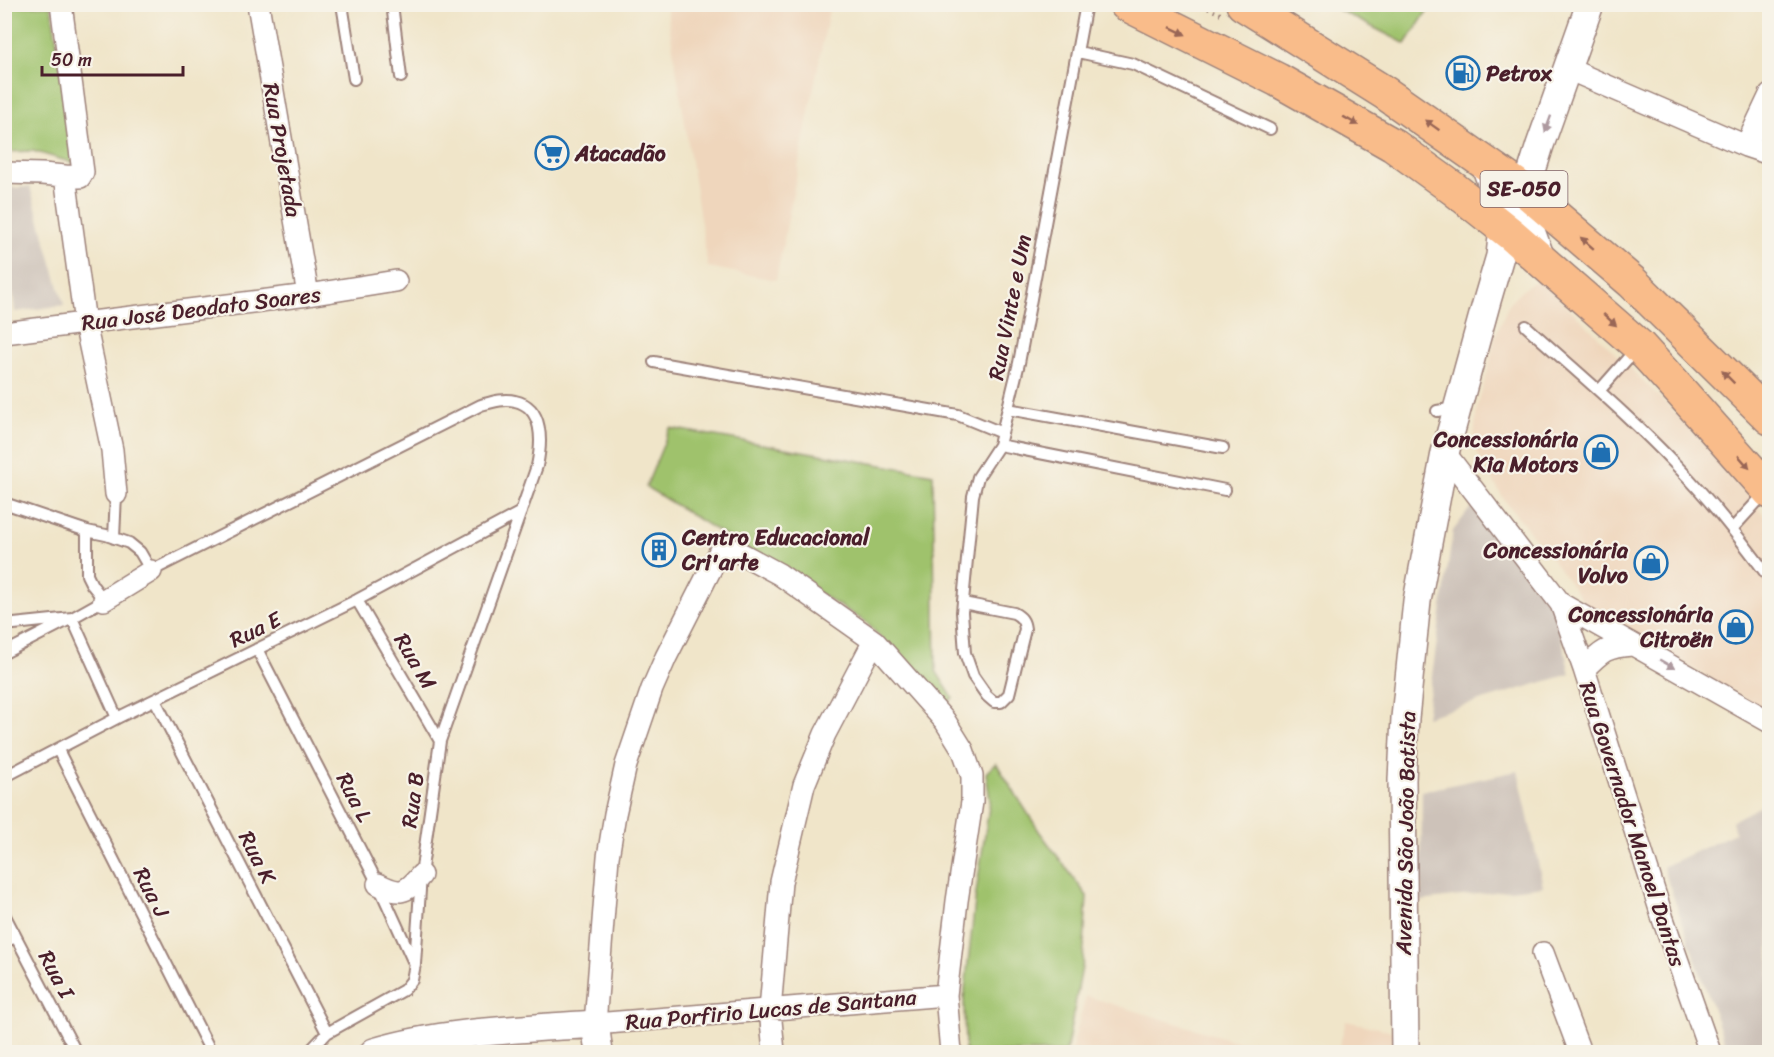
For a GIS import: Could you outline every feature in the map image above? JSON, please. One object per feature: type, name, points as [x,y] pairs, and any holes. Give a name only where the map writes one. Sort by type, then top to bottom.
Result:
[{"type":"main road","name":"SE-050","points":[[1126,4],[1278,80],[1393,145],[1503,227],[1639,346],[1769,491]]},
{"type":"main road","name":"SE-050","points":[[1244,4],[1385,93],[1528,193],[1632,282],[1770,418]]},
{"type":"street","points":[[10,173],[80,177],[83,172],[61,4]]},
{"type":"street","name":"Rua Projetada","points":[[258,4],[308,295]]},
{"type":"street","points":[[1542,261],[1527,220],[1525,204],[1540,145],[1590,4]]},
{"type":"street","points":[[1568,69],[1746,146],[1770,154]]},
{"type":"street","points":[[1746,146],[1770,95]]},
{"type":"street","name":"Avenida São João Batista","points":[[1405,1053],[1402,747],[1417,601],[1445,453],[1448,409],[1483,315],[1500,256],[1503,227],[1500,207],[1483,160]]},
{"type":"street","points":[[65,176],[85,323],[111,450],[116,494]]},
{"type":"street","name":"Rua José Deodato Soares","points":[[4,333],[308,295],[396,281]]},
{"type":"street","name":"Rua Governador Manoel Dantas","points":[[1445,453],[1561,604],[1584,669],[1663,919],[1710,1053]]},
{"type":"street","points":[[598,1053],[595,1024],[608,857],[626,765],[652,689],[666,657],[722,547],[729,547],[779,574],[874,641],[945,721],[963,750],[972,776],[972,802],[946,994],[951,1053]]},
{"type":"street","points":[[104,600],[151,571]]},
{"type":"street","points":[[1561,604],[1770,722]]},
{"type":"street","points":[[774,1053],[770,1010],[781,882],[804,785],[825,734],[874,641]]},
{"type":"street","points":[[1584,669],[1605,650],[1615,646],[1632,645]]},
{"type":"street","points":[[378,884],[398,891],[410,888],[421,875]]},
{"type":"street","points":[[1543,953],[1580,1053]]},
{"type":"street","name":"Rua Porfirio Lucas de Santana","points":[[595,1024],[946,994]]},
{"type":"street","points":[[374,1053],[397,1046],[491,1031],[595,1024]]},
{"type":"lane","points":[[342,4],[354,79]]},
{"type":"lane","points":[[392,4],[401,77]]},
{"type":"lane","name":"Rua Vinte e Um","points":[[963,608],[1014,613],[1024,621],[1025,629],[1009,694],[1001,702],[994,702],[987,696],[973,676],[966,653],[963,608],[974,489],[978,477],[999,445],[1022,352],[1086,4]]},
{"type":"lane","points":[[1078,52],[1133,64],[1270,129]]},
{"type":"lane","points":[[1526,326],[1599,391],[1675,464],[1733,528],[1770,579]]},
{"type":"lane","points":[[1599,391],[1639,346]]},
{"type":"lane","points":[[654,362],[958,415],[1002,433]]},
{"type":"lane","name":"Rua B","points":[[151,571],[481,405],[501,400],[514,400],[525,404],[533,412],[538,422],[540,454],[440,741],[421,875],[412,980],[405,990],[327,1033],[309,1053]]},
{"type":"lane","points":[[1008,410],[1223,448]]},
{"type":"lane","points":[[999,445],[1225,490]]},
{"type":"lane","points":[[1733,528],[1769,491]]},
{"type":"lane","points":[[114,538],[116,494]]},
{"type":"lane","points":[[4,502],[135,547],[151,571]]},
{"type":"lane","name":"Rua E","points":[[4,777],[117,718],[357,600],[521,513]]},
{"type":"lane","points":[[4,653],[104,600],[87,575],[87,531]]},
{"type":"lane","name":"Rua M","points":[[357,600],[440,741]]},
{"type":"lane","points":[[4,625],[72,618]]},
{"type":"lane","points":[[72,618],[117,718]]},
{"type":"lane","name":"Rua L","points":[[257,649],[378,884],[415,964]]},
{"type":"lane","name":"Rua K","points":[[155,700],[327,1033]]},
{"type":"lane","name":"Rua J","points":[[58,750],[211,1053]]},
{"type":"lane","name":"Rua I","points":[[4,914],[76,1053]]},
{"type":"lane","points":[[4,942],[16,937]]},
{"type":"shaded area","points":[[666,5],[830,5],[776,280],[708,267]]},
{"type":"shaded area","points":[[30,187],[64,305],[15,312],[7,248],[5,247],[5,188]]},
{"type":"shaded area","points":[[1540,279],[1737,474],[1769,523],[1769,712],[1584,603],[1553,560],[1505,501],[1473,446],[1477,408],[1495,337],[1509,303],[1527,286]]},
{"type":"shaded area","points":[[1472,506],[1555,610],[1570,674],[1426,717],[1453,531]]},
{"type":"shaded area","points":[[1518,771],[1543,886],[1421,901],[1422,791]]},
{"type":"shaded area","points":[[1769,802],[1769,1052],[1728,1052],[1663,867],[1735,833],[1732,821]]},
{"type":"shaded area","points":[[1086,996],[1262,1049],[1263,1052],[1071,1052]]},
{"type":"shaded area","points":[[1346,1021],[1396,1032],[1393,1052],[1338,1052]]},
{"type":"green space","points":[[1329,5],[1431,5],[1406,44]]},
{"type":"green space","points":[[5,6],[51,6],[77,164],[33,151],[5,152]]},
{"type":"green space","points":[[670,428],[933,474],[936,671],[953,698],[944,706],[866,622],[646,487]]},
{"type":"green space","points":[[996,763],[1039,831],[1087,896],[1083,962],[1066,1052],[965,1052],[964,998],[990,800],[986,773]]},
{"type":"place","name":"Petrox","points":[[1463,73]]},
{"type":"place","name":"Atacadão","points":[[552,153]]},
{"type":"place","name":"Concessionária Kia Motors","points":[[1601,452]]},
{"type":"place","name":"Centro Educacional Cri'arte","points":[[659,550]]},
{"type":"place","name":"Concessionária Volvo","points":[[1651,563]]},
{"type":"place","name":"Concessionária Citroën","points":[[1736,627]]}]
